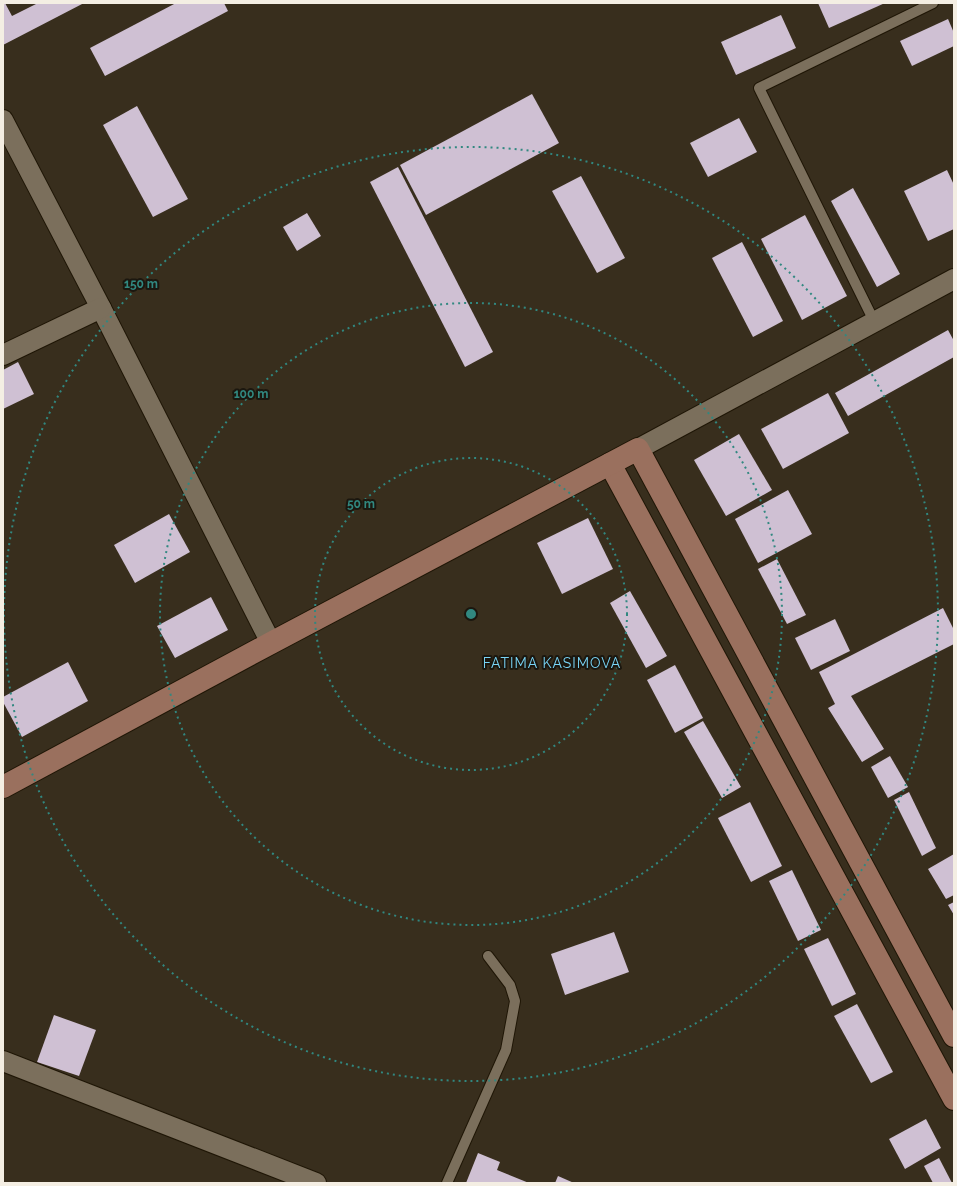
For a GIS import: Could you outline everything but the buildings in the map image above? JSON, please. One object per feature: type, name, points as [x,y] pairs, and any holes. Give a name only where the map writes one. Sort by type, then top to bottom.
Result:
[{"type":"street","points":[[3,120],[101,308],[270,642]]},
{"type":"street","points":[[3,787],[270,642],[610,464],[954,279]]},
{"type":"street","points":[[3,355],[101,308]]},
{"type":"street","points":[[638,449],[954,1036]]},
{"type":"street","points":[[610,464],[954,1099]]},
{"type":"street","points":[[3,1061],[316,1183]]},
{"type":"lane","points":[[874,321],[759,88],[933,3]]},
{"type":"lane","points":[[447,1183],[506,1050],[514,1001],[510,984],[488,956]]},
{"type":"district","name":"FATIMA KASIMOVA","points":[[552,663]]}]
